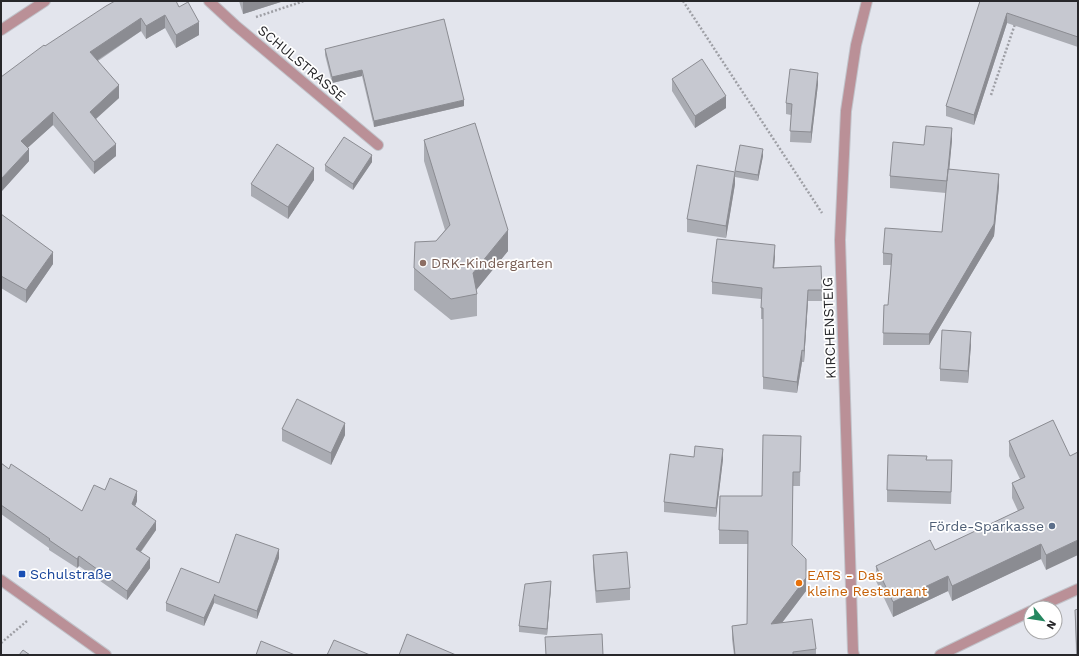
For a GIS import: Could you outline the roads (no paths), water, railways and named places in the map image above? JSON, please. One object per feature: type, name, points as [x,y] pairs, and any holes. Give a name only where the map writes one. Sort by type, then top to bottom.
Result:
[{"type":"street","points":[[1,30],[45,1]]},
{"type":"street","name":"SCHULSTRASSE","points":[[209,1],[235,25],[378,145]]},
{"type":"street","name":"KIRCHENSTEIG","points":[[854,655],[840,240],[846,111],[856,45],[867,1]]},
{"type":"street","points":[[1,580],[106,655]]},
{"type":"street","points":[[1054,600],[1078,589]]},
{"type":"street","points":[[940,655],[1023,615]]},
{"type":"place","name":"DRK-Kindergarten","points":[[423,263]]},
{"type":"place","name":"Förde-Sparkasse","points":[[1052,526]]},
{"type":"place","name":"Schulstraße","points":[[22,574]]},
{"type":"place","name":"EATS - Das kleine Restaurant","points":[[799,583]]}]
